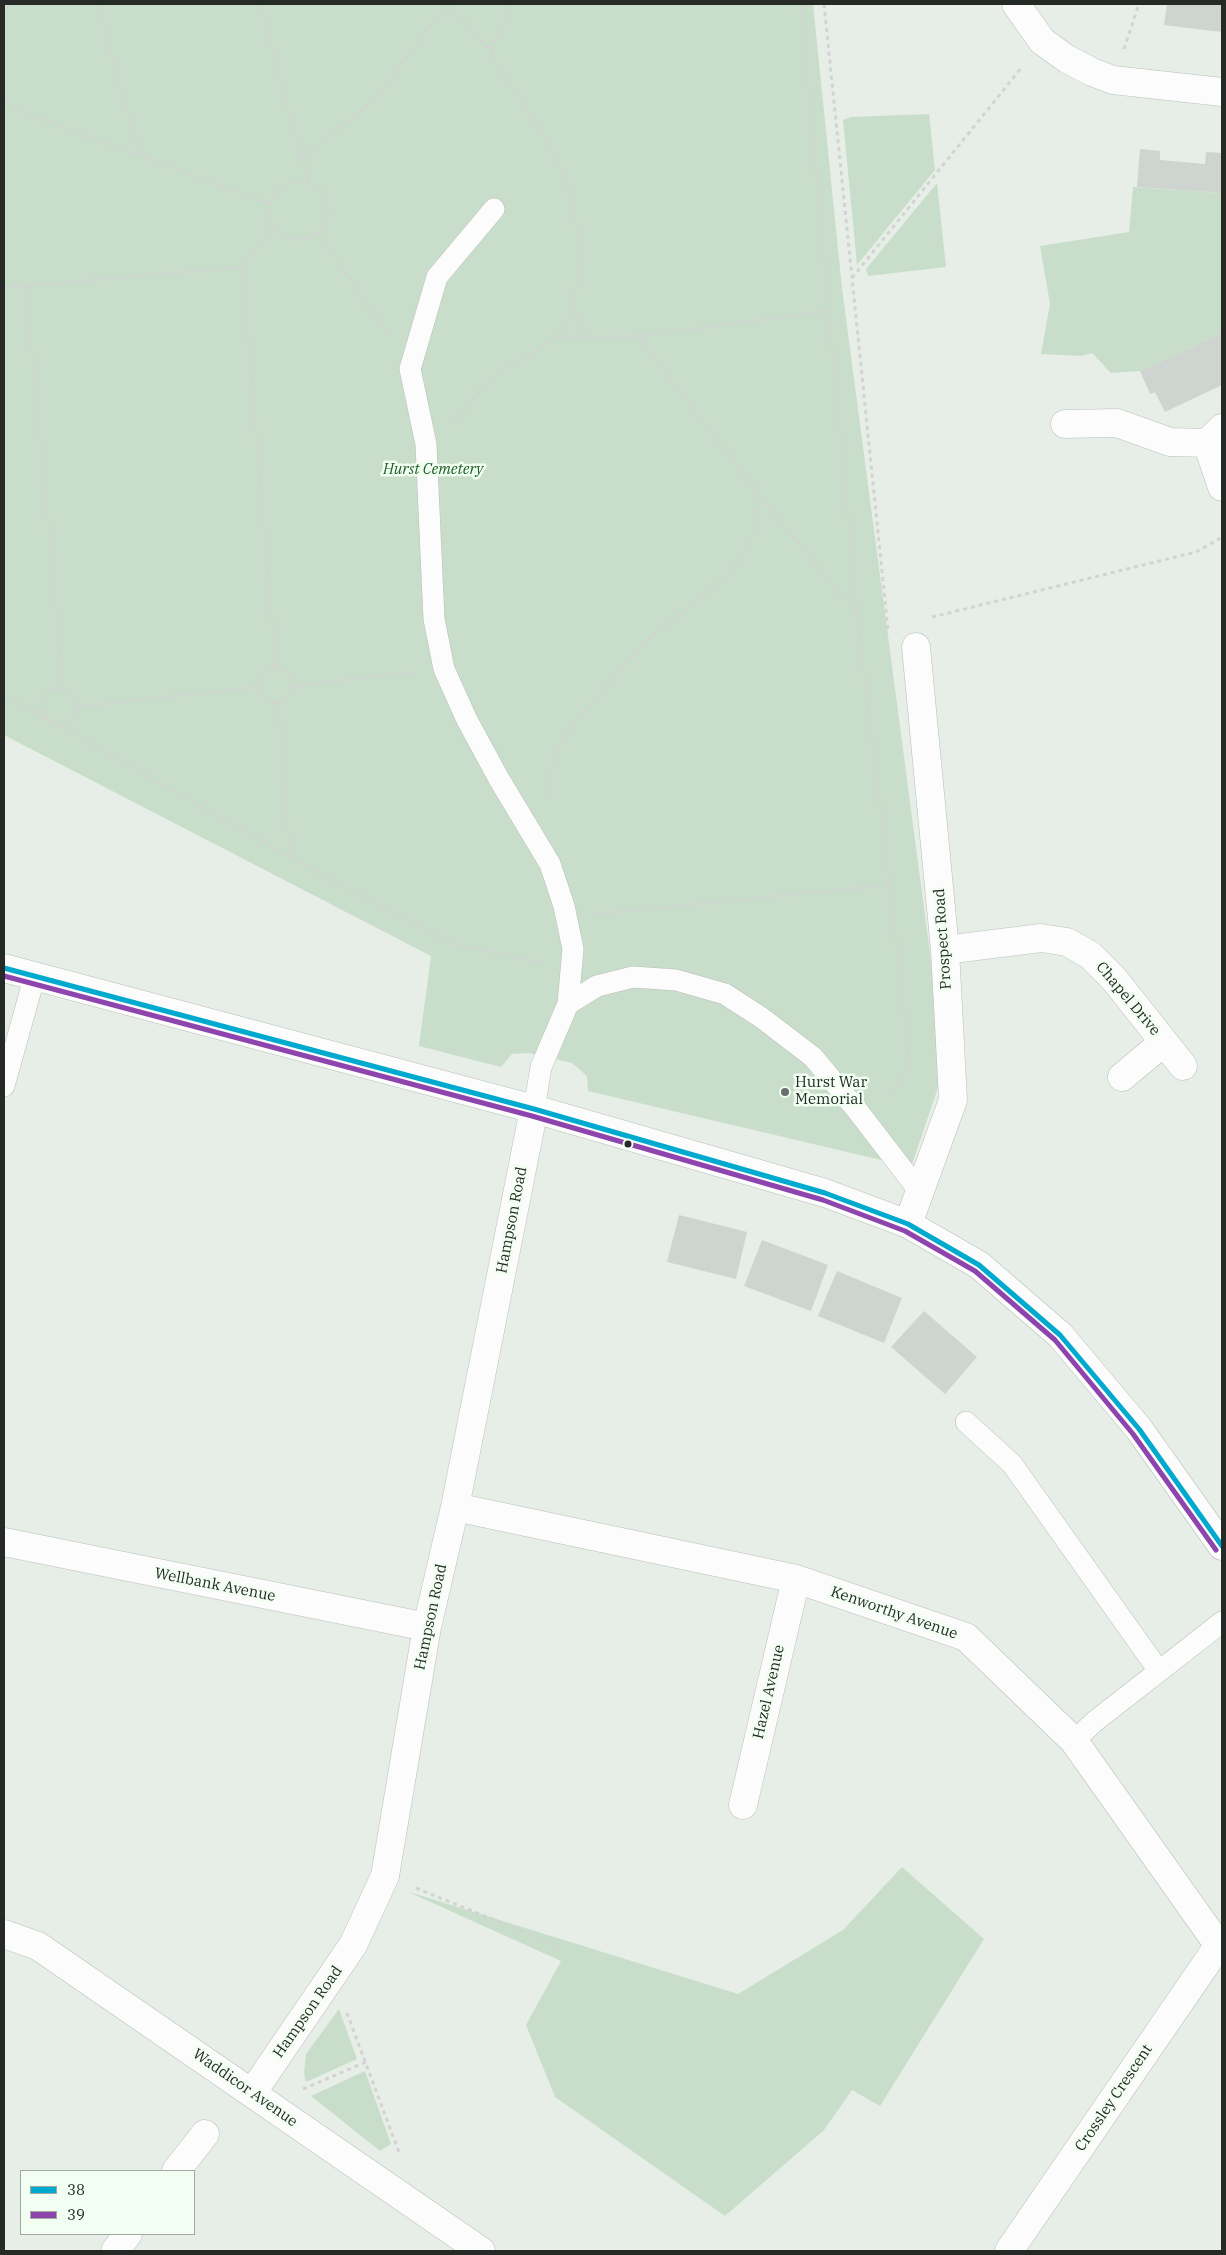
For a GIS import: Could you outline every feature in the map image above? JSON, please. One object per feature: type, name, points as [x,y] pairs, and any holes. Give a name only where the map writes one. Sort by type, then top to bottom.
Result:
[{"type":"street","points":[[1016,4],[1042,41],[1067,60],[1113,80],[1222,92]]},
{"type":"street","points":[[1064,424],[1117,424],[1170,442],[1215,436],[1222,487]]},
{"type":"street","name":"Prospect Road","points":[[908,1224],[953,1100],[945,950],[916,647]]},
{"type":"street","name":"Chapel Drive","points":[[945,950],[1041,938],[1066,942],[1090,955],[1114,979],[1182,1066]]},
{"type":"street","points":[[4,968],[534,1109],[824,1192],[908,1224],[979,1264],[1060,1336],[1139,1429],[1222,1546]]},
{"type":"street","name":"Chapel Drive","points":[[1122,1077],[1164,1042]]},
{"type":"street","name":"Hampson Road","points":[[260,2098],[353,1945],[385,1876],[427,1627],[455,1507],[534,1109]]},
{"type":"street","name":"Kenworthy Avenue","points":[[455,1507],[796,1579],[966,1637],[1074,1741],[1220,1948]]},
{"type":"street","name":"Wellbank Avenue","points":[[4,1542],[427,1627]]},
{"type":"street","name":"Hazel Avenue","points":[[742,1805],[796,1579]]},
{"type":"street","name":"Waddicor Avenue","points":[[4,1934],[38,1946],[481,2251]]},
{"type":"street","name":"Crossley Crescent","points":[[1009,2251],[1220,1948]]},
{"type":"street","points":[[177,2170],[205,2134]]},
{"type":"street","points":[[115,2251],[127,2235]]},
{"type":"lane","points":[[494,209],[437,277],[410,369],[426,444],[434,619],[444,668],[471,729],[550,864],[573,949],[568,1004],[541,1067],[534,1109]]},
{"type":"lane","points":[[4,1086],[35,975]]},
{"type":"lane","points":[[568,1004],[597,986],[634,977],[676,980],[725,994],[762,1018],[813,1057],[867,1122],[920,1192]]},
{"type":"lane","points":[[966,1422],[1012,1464],[1159,1671]]},
{"type":"lane","points":[[1074,1741],[1094,1722],[1222,1622]]},
{"type":"path","points":[[96,4],[141,158]]},
{"type":"path","points":[[260,4],[310,183]]},
{"type":"path","points":[[303,157],[375,100],[447,4],[490,51],[559,162],[573,202],[580,253],[574,310],[555,339],[487,380],[440,441],[426,444]]},
{"type":"path","points":[[490,51],[511,4]]},
{"type":"path","points":[[800,4],[857,615],[910,1068],[867,1122]]},
{"type":"path","points":[[824,4],[886,629]]},
{"type":"path","points":[[1113,80],[1139,4]]},
{"type":"path","points":[[851,278],[995,102],[1042,41]]},
{"type":"path","points":[[4,100],[33,116],[141,158],[270,204]]},
{"type":"path","points":[[294,181],[310,183],[320,190],[328,207],[327,216],[317,232],[310,237],[290,238],[274,226],[270,217],[270,204],[277,189],[285,183],[294,181]]},
{"type":"path","points":[[274,226],[242,267],[274,642],[274,668]]},
{"type":"path","points":[[317,232],[410,369]]},
{"type":"path","points":[[4,288],[242,267]]},
{"type":"path","points":[[25,285],[64,690]]},
{"type":"path","points":[[574,310],[586,337]]},
{"type":"path","points":[[555,339],[638,336],[829,311]]},
{"type":"path","points":[[638,336],[756,492],[857,615]]},
{"type":"path","points":[[538,844],[555,755],[570,728],[645,642],[730,573],[755,536],[756,492]]},
{"type":"path","points":[[925,619],[1196,552],[1222,537]]},
{"type":"path","points":[[886,629],[896,626]]},
{"type":"path","points":[[886,629],[916,647]]},
{"type":"path","points":[[274,668],[284,671],[291,680],[287,696],[278,702],[262,697],[258,687],[260,676],[263,672],[274,668]]},
{"type":"path","points":[[291,686],[444,668]]},
{"type":"path","points":[[77,707],[258,687]]},
{"type":"path","points":[[48,718],[43,708],[44,698],[53,691],[64,690],[73,696],[77,707],[72,718],[68,721],[55,722]]},
{"type":"path","points":[[4,695],[48,718],[290,857],[448,942],[571,970]]},
{"type":"path","points":[[278,702],[290,857]]},
{"type":"path","points":[[566,918],[890,885]]},
{"type":"path","points":[[385,1876],[563,1948]]},
{"type":"path","points":[[332,1978],[366,2062],[405,2168],[398,2194]]},
{"type":"path","points":[[260,2098],[366,2062]]},
{"type":"green space","name":"Hurst Cemetery","points":[[4,4],[813,4],[842,288],[945,1067],[911,1167],[588,1091],[587,1076],[572,1063],[529,1053],[512,1054],[501,1067],[419,1046],[431,956],[4,735]]},
{"type":"green space","points":[[929,114],[935,170],[857,265],[843,120],[851,117]]},
{"type":"green space","points":[[937,183],[946,267],[868,276],[866,269]]},
{"type":"green space","points":[[1133,187],[1222,193],[1222,333],[1140,371],[1111,373],[1092,353],[1082,356],[1041,354],[1050,304],[1040,246],[1129,232]]},
{"type":"green space","points":[[902,1867],[984,1939],[880,2106],[852,2090],[824,2130],[725,2216],[555,2097],[526,2025],[561,1961],[406,1891],[738,1994],[843,1930]]},
{"type":"green space","points":[[339,2009],[357,2059],[306,2082],[304,2074],[306,2054]]},
{"type":"green space","points":[[365,2071],[391,2144],[380,2151],[311,2096]]},
{"type":"building","points":[[1167,4],[1222,4],[1222,32],[1164,25]]},
{"type":"building","points":[[1140,149],[1160,151],[1160,160],[1205,164],[1206,152],[1222,153],[1222,193],[1137,187]]},
{"type":"building","points":[[1222,333],[1222,385],[1165,412],[1155,392],[1150,394],[1140,371]]},
{"type":"building","points":[[679,1215],[747,1232],[736,1279],[667,1262]]},
{"type":"building","points":[[762,1240],[828,1265],[811,1311],[744,1286]]},
{"type":"building","points":[[837,1271],[902,1298],[884,1343],[818,1316]]},
{"type":"building","points":[[924,1311],[977,1357],[945,1394],[891,1347]]},
{"type":"transit line","name":"38","points":[[4,968],[534,1109],[825,1193],[908,1224],[979,1265],[1060,1335],[1139,1429],[1222,1546]]},
{"type":"transit line","name":"39","points":[[4,976],[532,1116],[823,1200],[905,1231],[975,1271],[1055,1340],[1133,1434],[1216,1550]]},
{"type":"place","name":"Hurst War Memorial","points":[[785,1092]]}]
